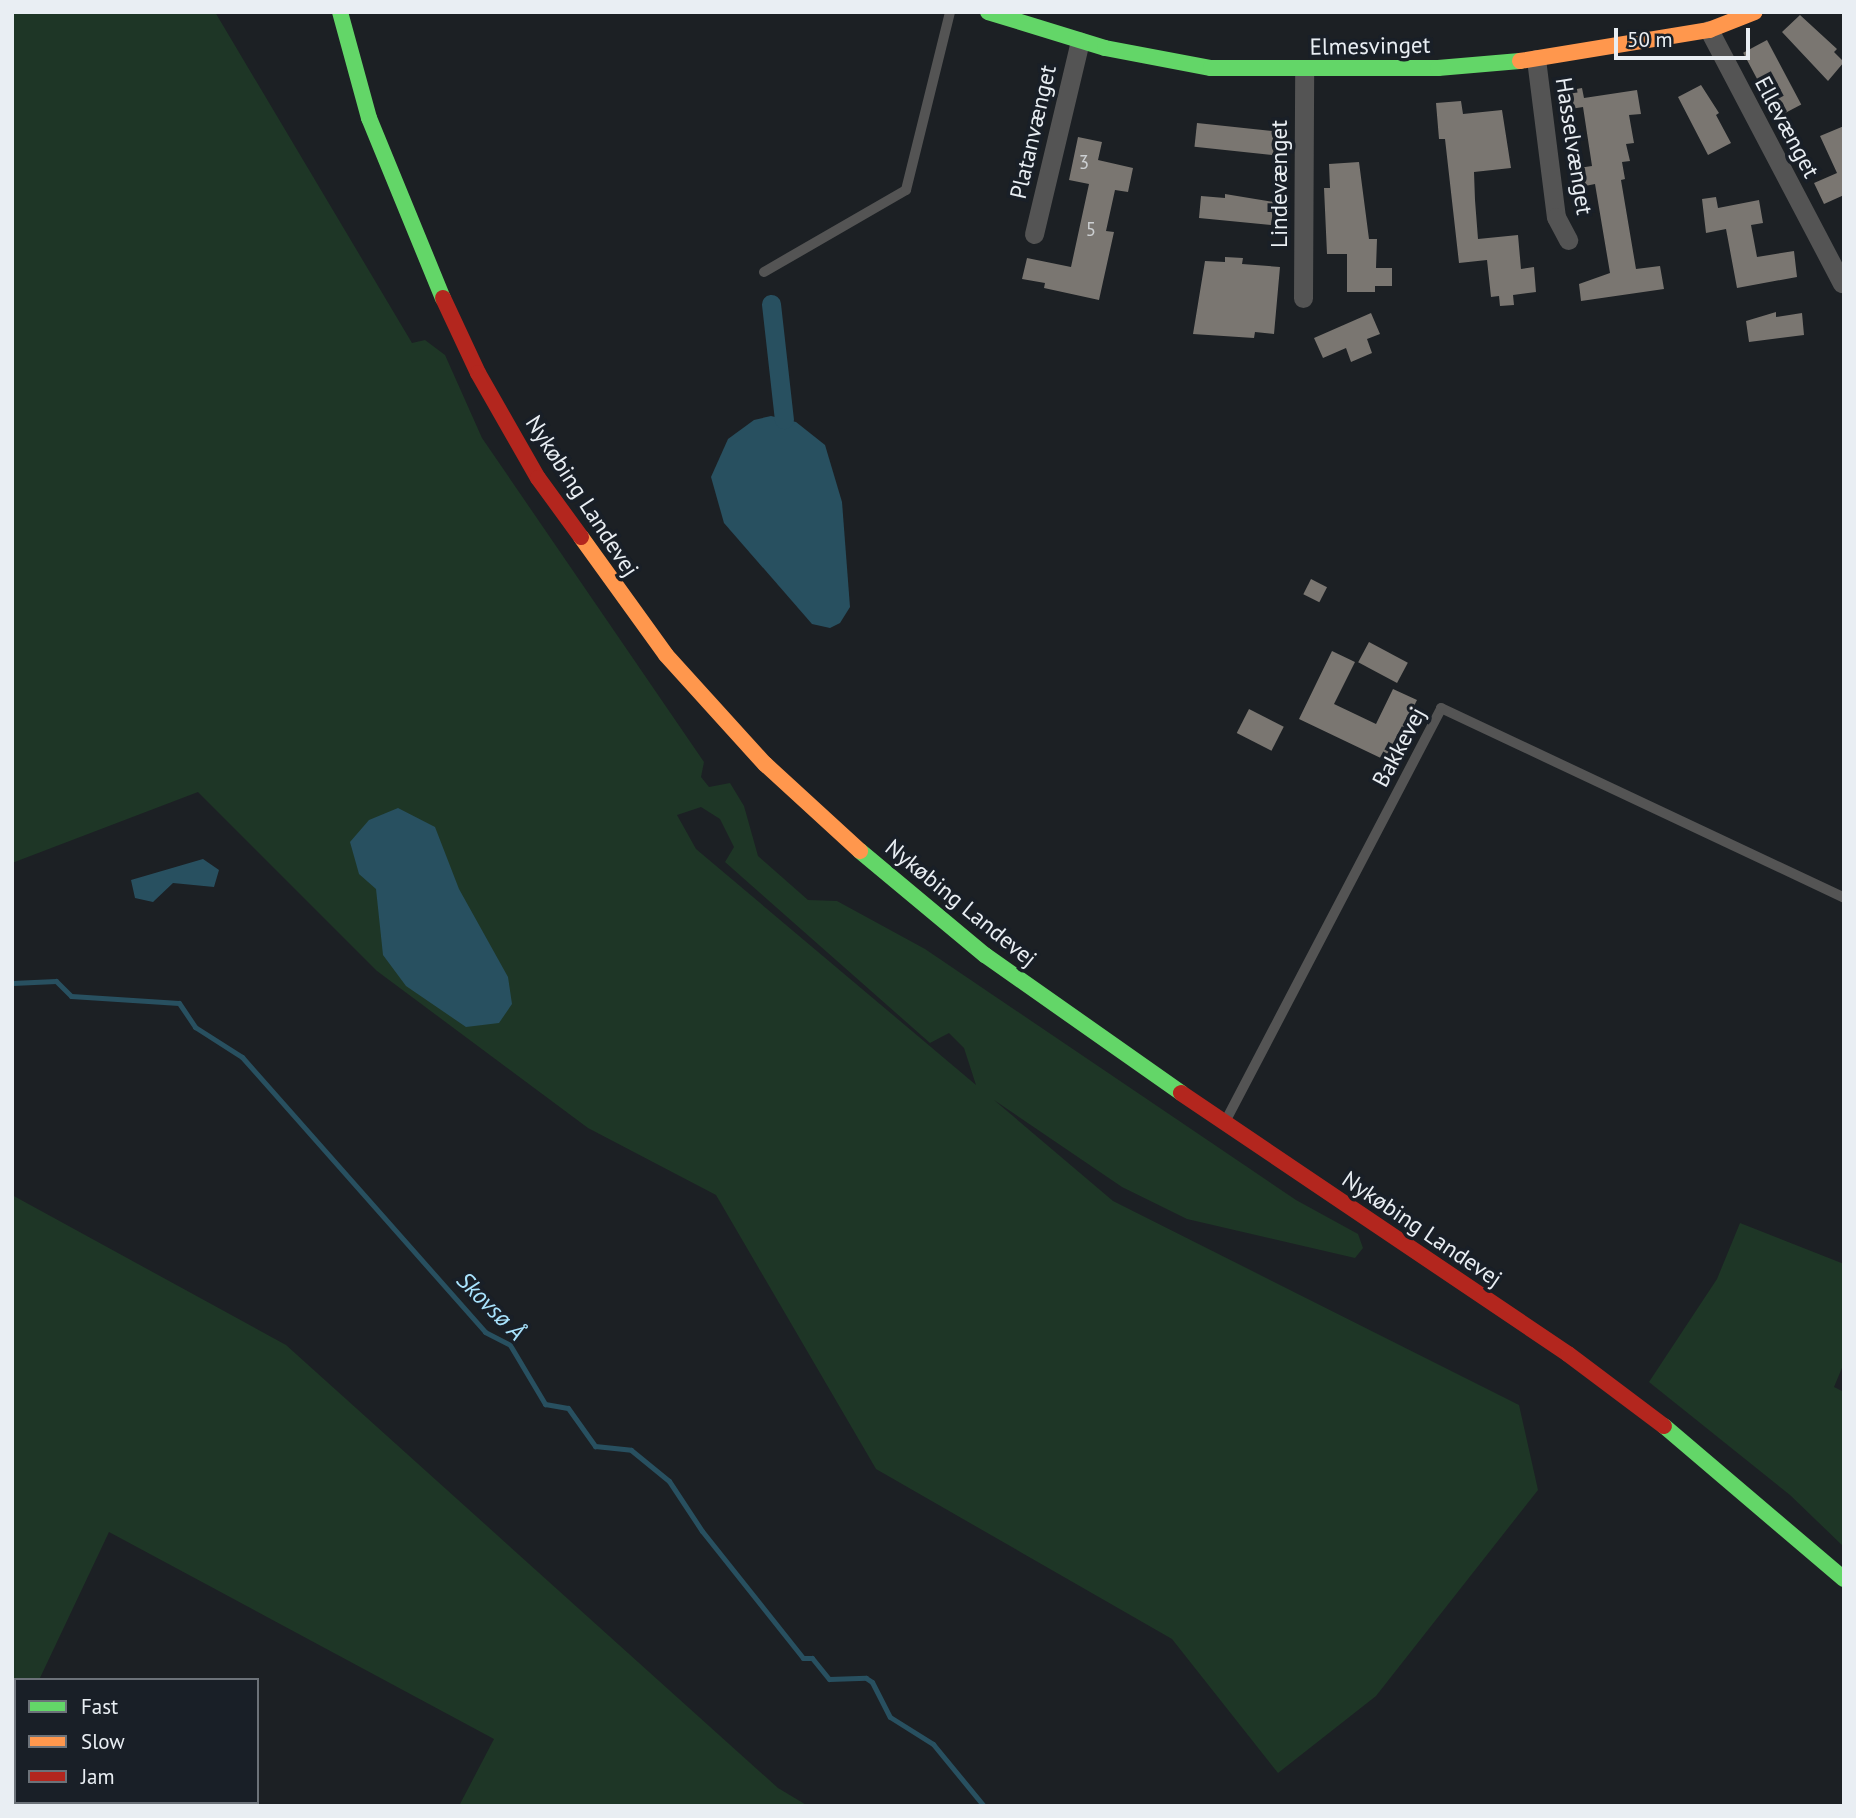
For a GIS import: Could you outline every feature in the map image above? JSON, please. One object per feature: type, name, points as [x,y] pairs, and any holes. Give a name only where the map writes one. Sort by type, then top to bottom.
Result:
[{"type":"main road","name":"Nykøbing Landevej","points":[[340,12],[369,118],[412,228],[478,373],[538,478],[666,655],[765,764],[890,878],[997,964],[1224,1124],[1568,1354],[1696,1451],[1844,1579]]},
{"type":"main road","name":"Elmesvinget","points":[[988,12],[1080,41],[1212,68],[1304,71],[1438,68],[1536,59],[1709,30],[1755,12]]},
{"type":"street","name":"Ellevænget","points":[[1709,30],[1842,284]]},
{"type":"street","name":"Platanvænget","points":[[1034,234],[1080,41]]},
{"type":"street","name":"Hasselvænget","points":[[1536,59],[1556,217],[1568,240]]},
{"type":"street","name":"Lindevænget","points":[[1303,298],[1304,71]]},
{"type":"lane","points":[[764,272],[906,190],[950,12]]},
{"type":"lane","name":"Bakkevej","points":[[1224,1124],[1441,708],[1844,898]]},
{"type":"green space","points":[[12,12],[215,12],[412,343],[425,340],[445,355],[482,438],[704,762],[701,777],[709,787],[730,783],[744,806],[758,856],[808,900],[837,901],[925,949],[1296,1200],[1358,1234],[1363,1248],[1355,1258],[1187,1219],[1122,1187],[994,1100],[1113,1201],[1519,1405],[1538,1490],[1376,1696],[1278,1773],[1172,1639],[876,1469],[716,1195],[588,1128],[377,971],[198,792],[12,863]],"holes":[[[701,807],[720,819],[734,847],[725,862],[930,1043],[949,1033],[964,1048],[976,1085],[696,849],[677,815]]]},
{"type":"green space","points":[[12,1195],[286,1345],[778,1788],[808,1806],[459,1806],[494,1739],[109,1532],[40,1678],[14,1678],[12,1738]]},
{"type":"green space","points":[[1740,1223],[1844,1264],[1844,1363],[1834,1387],[1844,1392],[1844,1547],[1790,1495],[1649,1382],[1717,1279]]},
{"type":"water","points":[[771,416],[796,422],[825,445],[842,502],[850,607],[840,623],[830,628],[812,624],[724,523],[711,477],[728,439],[754,420]]},
{"type":"water","points":[[398,808],[435,827],[459,889],[508,977],[512,1004],[499,1023],[466,1027],[406,986],[383,955],[376,889],[359,874],[350,842],[369,820]]},
{"type":"water","points":[[203,859],[219,870],[214,887],[173,883],[153,902],[135,898],[131,880]]},
{"type":"building","points":[[1800,15],[1837,49],[1834,52],[1844,62],[1828,81],[1782,32]]},
{"type":"building","points":[[1767,40],[1801,104],[1777,117],[1743,53]]},
{"type":"building","points":[[1701,85],[1719,113],[1716,115],[1731,143],[1708,155],[1678,97]]},
{"type":"building","points":[[1582,88],[1584,98],[1637,90],[1641,114],[1629,115],[1634,143],[1626,144],[1630,161],[1622,162],[1625,179],[1621,180],[1636,269],[1660,266],[1664,289],[1581,301],[1579,284],[1610,273],[1595,184],[1575,188],[1572,169],[1592,166],[1583,107],[1564,110],[1561,92]]},
{"type":"building","points":[[1461,101],[1463,114],[1502,110],[1511,168],[1474,172],[1475,200],[1478,239],[1518,235],[1521,269],[1534,267],[1536,292],[1513,295],[1514,305],[1500,306],[1499,296],[1491,297],[1487,260],[1459,263],[1445,139],[1439,139],[1436,103]]},
{"type":"building","points":[[1197,123],[1276,131],[1273,155],[1194,147]]},
{"type":"building","points":[[1844,126],[1844,195],[1824,204],[1814,183],[1837,173],[1820,136]]},
{"type":"building","points":[[1078,137],[1102,142],[1098,160],[1133,168],[1128,192],[1115,190],[1106,231],[1114,232],[1099,300],[1044,288],[1045,283],[1022,279],[1027,258],[1071,267],[1089,184],[1069,180]]},
{"type":"building","points":[[1359,162],[1369,239],[1377,239],[1376,268],[1392,268],[1392,286],[1375,286],[1375,292],[1347,292],[1347,254],[1327,254],[1324,188],[1330,188],[1329,164]]},
{"type":"building","points":[[1225,194],[1274,202],[1271,225],[1199,218],[1201,196],[1225,198]]},
{"type":"building","points":[[1716,197],[1718,208],[1759,200],[1763,223],[1751,225],[1757,257],[1794,251],[1797,277],[1737,288],[1726,229],[1706,233],[1702,199]]},
{"type":"building","points":[[1225,257],[1243,258],[1242,264],[1280,267],[1274,334],[1255,332],[1254,338],[1193,334],[1205,261],[1225,262]]},
{"type":"building","points":[[1776,312],[1776,317],[1802,313],[1804,335],[1749,342],[1746,321]]},
{"type":"building","points":[[1371,313],[1380,334],[1367,339],[1372,353],[1351,362],[1346,348],[1323,358],[1314,338]]},
{"type":"building","points":[[1311,579],[1327,587],[1319,602],[1303,594]]},
{"type":"building","points":[[1369,642],[1408,663],[1397,683],[1358,662]]},
{"type":"building","points":[[1332,651],[1355,662],[1334,704],[1376,724],[1393,689],[1417,700],[1387,761],[1299,719]]},
{"type":"building","points":[[1249,709],[1284,727],[1271,751],[1237,733]]},
{"type":"waterway","points":[[771,304],[784,419]]},
{"type":"waterway","name":"Skovsø Å","points":[[12,983],[56,981],[71,996],[179,1003],[195,1027],[242,1057],[485,1332],[510,1345],[545,1404],[568,1408],[595,1446],[631,1450],[669,1481],[702,1531],[803,1658],[812,1658],[829,1679],[866,1678],[872,1682],[890,1717],[933,1744],[984,1806]]},
{"type":"traffic: fast","points":[[340,12],[369,118],[443,298]]},
{"type":"traffic: fast","points":[[988,12],[1105,48],[1211,68],[1438,68],[1520,61]]},
{"type":"traffic: fast","points":[[860,851],[985,955],[1181,1093]]},
{"type":"traffic: fast","points":[[1664,1426],[1844,1579]]},
{"type":"traffic: slow","points":[[1520,61],[1709,30],[1755,12]]},
{"type":"traffic: slow","points":[[581,537],[666,655],[765,764],[860,851]]},
{"type":"traffic: jam","points":[[443,298],[478,373],[538,478],[581,537]]},
{"type":"traffic: jam","points":[[1181,1093],[1568,1354],[1664,1426]]}]
